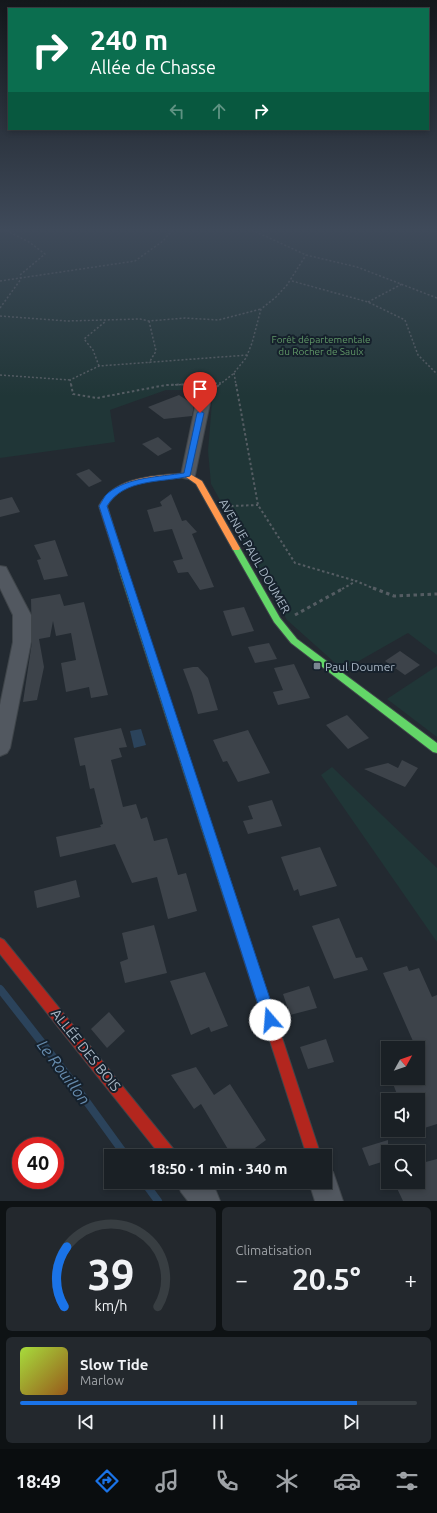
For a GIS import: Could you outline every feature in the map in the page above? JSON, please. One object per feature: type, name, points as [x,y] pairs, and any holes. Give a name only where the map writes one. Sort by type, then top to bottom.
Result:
[{"type":"street","points":[[204,398],[188,475],[139,482],[123,487],[110,496],[103,506],[312,1149]]},
{"type":"street","name":"AVENUE PAUL DOUMER","points":[[188,475],[199,483],[277,620],[294,641],[437,749]]},
{"type":"street","points":[[0,572],[22,615],[22,642],[0,748]]},
{"type":"street","name":"ALLÉE DES BOIS","points":[[0,944],[164,1149]]},
{"type":"street","points":[[197,1189],[206,1201]]},
{"type":"street","points":[[325,1189],[329,1201]]},
{"type":"path","points":[[0,308],[17,284]]},
{"type":"path","points":[[0,316],[67,321],[140,319],[149,321],[185,318],[218,320],[260,309],[277,298],[289,284]]},
{"type":"path","points":[[304,284],[368,302],[406,320],[418,355],[437,374]]},
{"type":"path","points":[[368,302],[402,284]]},
{"type":"path","points":[[402,284],[437,298]]},
{"type":"path","points":[[204,398],[234,373],[248,355],[253,344],[260,309]]},
{"type":"path","points":[[99,366],[93,350],[84,339],[107,321]]},
{"type":"path","points":[[149,321],[156,351],[149,363]]},
{"type":"path","points":[[0,375],[70,380],[99,366],[248,355]]},
{"type":"path","points":[[234,373],[258,505],[295,563],[356,582],[394,596],[437,594]]},
{"type":"path","points":[[70,380],[73,394],[96,398],[166,385],[221,383]]},
{"type":"path","points":[[214,507],[258,505]]},
{"type":"path","points":[[277,620],[286,620],[356,582]]},
{"type":"green space","name":"Forêt départementale du Rocher de Saulx","points":[[0,284],[437,284],[437,655],[408,633],[343,670],[287,620],[211,484],[208,451],[213,390],[166,390],[110,410],[115,442],[0,458]]},
{"type":"green space","points":[[437,666],[437,737],[387,699]]},
{"type":"green space","points":[[332,767],[437,868],[437,942],[321,775]]},
{"type":"water","points":[[141,729],[146,745],[134,748],[130,731]]},
{"type":"building","points":[[179,395],[194,405],[192,416],[164,419],[148,407]]},
{"type":"building","points":[[158,437],[172,449],[158,456],[142,444]]},
{"type":"building","points":[[89,469],[102,481],[89,487],[76,474]]},
{"type":"building","points":[[171,494],[182,521],[186,520],[197,532],[192,534],[214,587],[200,590],[188,572],[178,573],[173,561],[183,559],[172,529],[154,532],[147,510],[162,506],[160,502]]},
{"type":"building","points":[[12,497],[20,512],[0,517],[0,500]]},
{"type":"building","points":[[55,540],[68,576],[44,580],[37,560],[41,559],[34,545]]},
{"type":"building","points":[[60,594],[64,606],[84,602],[108,695],[91,698],[89,687],[66,692],[61,663],[76,660],[71,633],[56,636],[53,621],[50,637],[39,639],[44,667],[37,700],[23,702],[32,642],[31,599]]},
{"type":"building","points":[[244,607],[254,631],[232,636],[223,611]]},
{"type":"building","points":[[269,643],[277,659],[255,663],[248,647]]},
{"type":"building","points":[[400,651],[420,665],[405,675],[385,661]]},
{"type":"building","points":[[294,664],[310,698],[278,705],[273,692],[283,690],[274,668]]},
{"type":"building","points":[[198,667],[208,678],[218,710],[198,714],[183,669]]},
{"type":"building","points":[[347,715],[369,738],[348,749],[326,725]]},
{"type":"building","points":[[121,728],[127,747],[119,748],[122,757],[111,760],[123,807],[136,804],[141,819],[147,817],[154,841],[167,838],[178,875],[186,873],[197,911],[168,919],[157,877],[132,883],[115,844],[60,857],[56,837],[101,827],[100,825],[103,824],[94,788],[90,789],[85,765],[80,766],[74,738]]},
{"type":"building","points":[[248,730],[270,773],[238,782],[227,761],[223,762],[213,740]]},
{"type":"building","points":[[402,760],[418,768],[405,787],[364,769],[388,763],[398,768]]},
{"type":"building","points":[[272,800],[282,826],[248,834],[243,821],[253,819],[248,806]]},
{"type":"building","points":[[320,847],[337,886],[300,896],[298,889],[294,891],[281,857]]},
{"type":"building","points":[[76,880],[80,897],[37,908],[34,891]]},
{"type":"building","points":[[339,918],[356,958],[362,957],[368,970],[334,979],[312,926]]},
{"type":"building","points":[[154,925],[167,973],[125,983],[120,962],[128,959],[122,933]]},
{"type":"building","points":[[407,966],[409,971],[419,968],[432,997],[437,995],[437,1124],[425,1128],[425,1093],[396,1093],[394,1085],[425,1085],[425,1041],[413,1041],[383,973]]},
{"type":"building","points":[[205,972],[228,1026],[211,1032],[209,1027],[191,1035],[170,981]]},
{"type":"building","points":[[309,986],[317,1008],[290,1015],[283,994]]},
{"type":"building","points":[[109,1012],[125,1031],[107,1048],[91,1029]]},
{"type":"building","points":[[326,1039],[334,1062],[308,1069],[300,1047]]},
{"type":"building","points":[[196,1067],[214,1095],[230,1084],[266,1140],[254,1149],[228,1149],[201,1104],[194,1109],[171,1075]]},
{"type":"building","points":[[388,1140],[388,1145],[381,1145],[381,1162],[369,1166],[362,1148]]},
{"type":"building","points":[[437,1159],[437,1201],[403,1201],[397,1189],[425,1189],[425,1162]]},
{"type":"waterway","name":"Le Rouillon","points":[[0,989],[68,1076],[121,1149]]},
{"type":"waterway","name":"Le Rouillon","points":[[149,1189],[158,1201]]},
{"type":"traffic: fast","points":[[236,548],[277,620],[294,641],[437,749]]},
{"type":"traffic: fast","points":[[122,567],[230,898]]},
{"type":"traffic: slow","points":[[122,567],[103,506],[109,496],[117,489],[136,482],[158,478],[188,475],[199,483],[236,548]]},
{"type":"traffic: jam","points":[[230,898],[312,1149]]},
{"type":"traffic: jam","points":[[0,944],[164,1149]]},
{"type":"place","name":"Paul Doumer","points":[[317,666]]},
{"type":"route","points":[[200,413],[188,475],[139,482],[123,487],[110,496],[103,506],[270,1020]]}]
